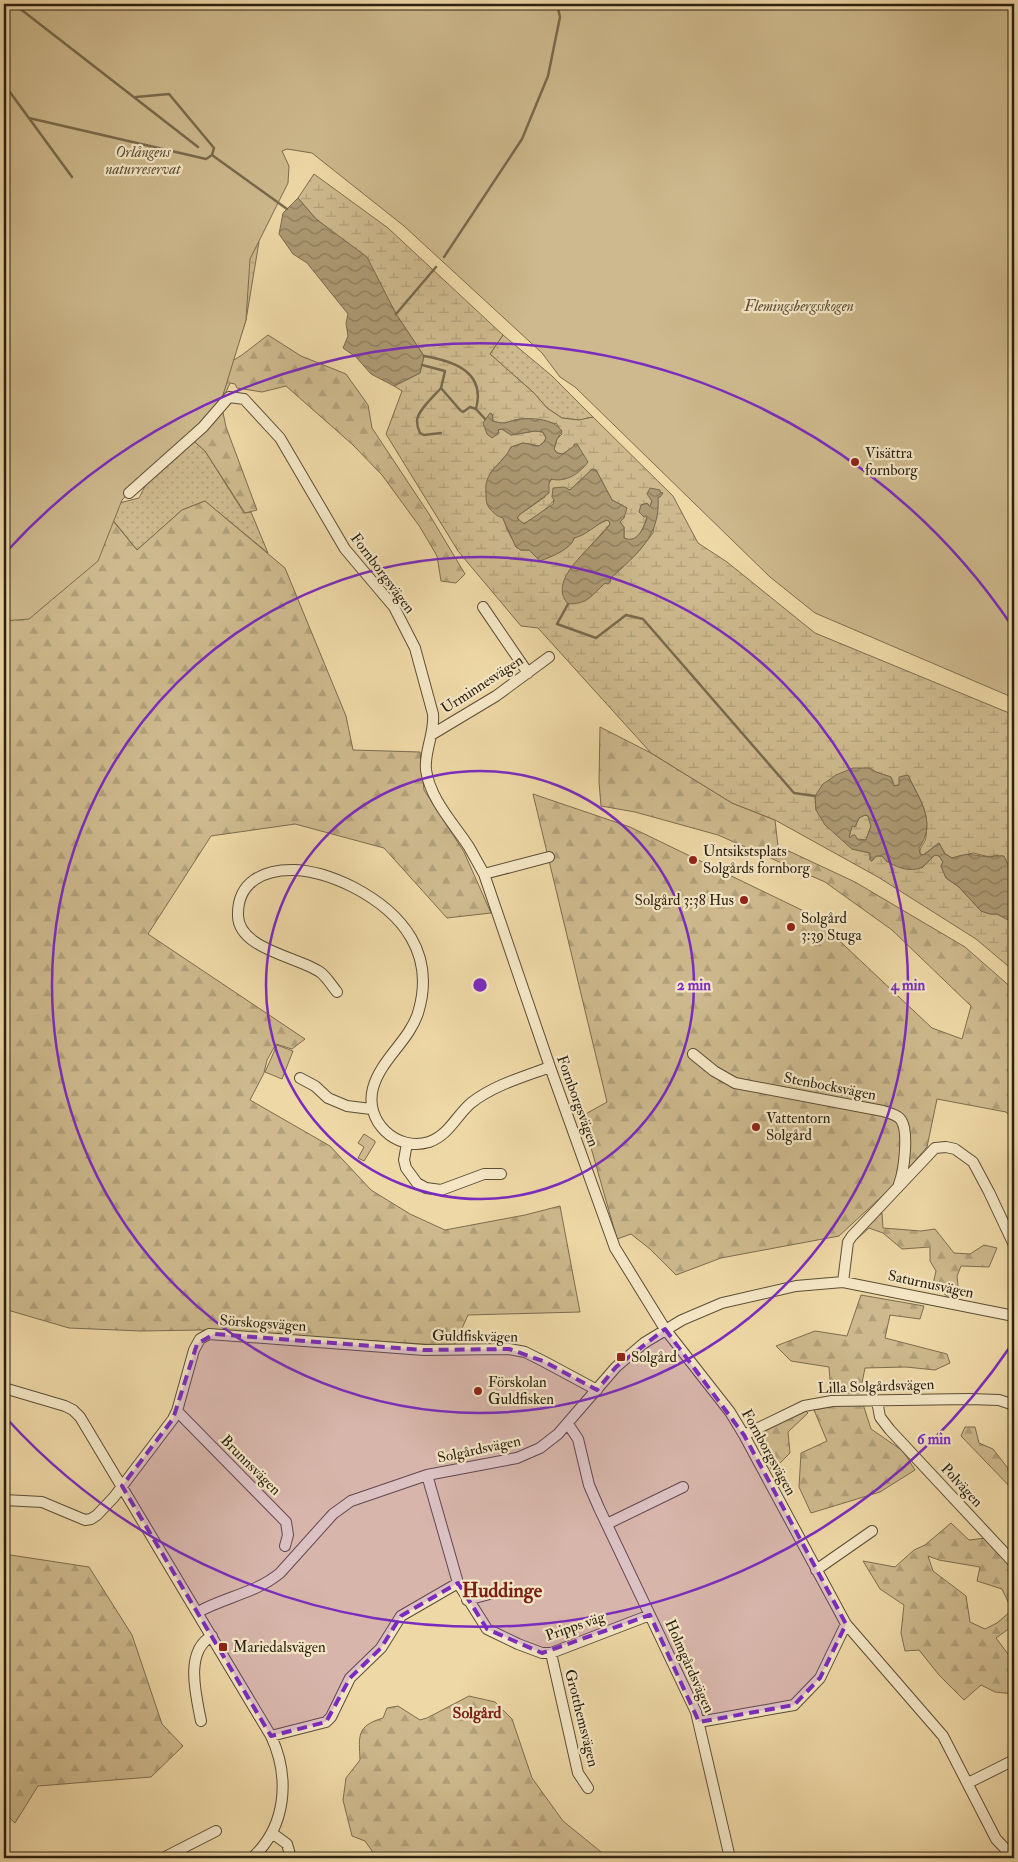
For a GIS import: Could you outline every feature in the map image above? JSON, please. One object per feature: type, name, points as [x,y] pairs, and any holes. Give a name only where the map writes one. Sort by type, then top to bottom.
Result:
[{"type":"street","name":"Fornborgsvägen","points":[[129,493],[203,427],[229,397],[244,399],[280,438],[345,549],[394,606],[415,648],[430,700],[434,723],[426,760],[428,780],[435,795],[470,848],[484,874],[550,1067],[616,1248],[665,1329],[730,1412],[846,1624],[943,1736],[996,1839],[1014,1858]]},
{"type":"street","points":[[482,607],[528,673]]},
{"type":"street","name":"Urminnesvägen","points":[[431,735],[496,696],[549,657]]},
{"type":"street","points":[[484,874],[548,857]]},
{"type":"street","points":[[337,992],[320,972],[265,948],[255,941],[241,926],[238,918],[240,899],[243,892],[257,877],[267,873],[300,870],[330,877],[363,892],[388,910],[407,930],[414,942],[421,963],[422,997],[412,1026],[379,1073],[371,1094],[371,1109],[383,1130],[390,1135],[407,1143],[428,1142],[445,1133],[470,1104],[497,1086],[550,1067]]},
{"type":"street","name":"Stenbocksvägen","points":[[692,1054],[714,1071],[735,1083],[883,1111],[897,1116],[901,1120],[905,1132],[905,1161],[898,1187]]},
{"type":"street","points":[[300,1078],[315,1086],[328,1098],[342,1104],[371,1109]]},
{"type":"street","points":[[407,1143],[404,1160],[406,1168],[417,1183],[426,1188],[441,1190],[484,1174],[501,1174]]},
{"type":"street","name":"Stenbocksvägen","points":[[843,1282],[848,1242],[852,1236],[935,1148],[946,1147],[955,1149],[972,1162],[980,1174],[1014,1246]]},
{"type":"street","name":"Solgårdsvägen","points":[[198,1612],[212,1604],[262,1586],[272,1580],[333,1514],[346,1504],[363,1496],[427,1475],[517,1458],[550,1442],[568,1424],[616,1367],[644,1343],[665,1329],[722,1303],[815,1282],[843,1282]]},
{"type":"street","name":"Saturnusvägen","points":[[843,1282],[1014,1316]]},
{"type":"street","name":"Sörskogsvägen","points":[[4,1500],[42,1502],[78,1518],[91,1519],[97,1515],[114,1497],[173,1419],[194,1350],[200,1339],[209,1334],[404,1348]]},
{"type":"street","name":"Guldfiskvägen","points":[[404,1348],[439,1350],[509,1349],[525,1352],[597,1390]]},
{"type":"street","points":[[4,1388],[66,1406],[73,1410],[90,1431],[271,1736],[280,1758],[283,1789],[280,1809],[272,1833],[252,1858]]},
{"type":"street","name":"Lilla Solgårdsvägen","points":[[744,1435],[810,1404],[832,1401],[984,1399],[999,1400],[1014,1406]]},
{"type":"street","name":"Polvägen","points":[[877,1401],[880,1417],[890,1430],[1014,1563]]},
{"type":"street","name":"Brunnsvägen","points":[[177,1411],[286,1522],[288,1534],[285,1546]]},
{"type":"street","name":"Holmgårdsvägen","points":[[568,1424],[578,1439],[590,1485],[607,1524],[699,1722],[730,1858]]},
{"type":"street","name":"Pripps väg","points":[[427,1475],[458,1583],[487,1629],[518,1644],[542,1653],[551,1653],[650,1615]]},
{"type":"street","points":[[607,1524],[683,1487]]},
{"type":"street","points":[[816,1570],[872,1531]]},
{"type":"street","points":[[271,1736],[326,1722],[332,1716],[350,1678],[381,1648],[401,1616],[458,1583]]},
{"type":"street","points":[[467,1600],[497,1592]]},
{"type":"street","points":[[699,1722],[794,1704],[820,1678],[846,1624]]},
{"type":"street","points":[[201,1721],[194,1680],[194,1665],[204,1640],[212,1636]]},
{"type":"street","name":"Grotthemsvägen","points":[[551,1653],[578,1773],[588,1788]]},
{"type":"street","points":[[968,1783],[1014,1760]]},
{"type":"street","points":[[170,1857],[216,1830]]},
{"type":"street","points":[[272,1833],[287,1844],[291,1858]]},
{"type":"highlighted area","points":[[665,1329],[744,1435],[846,1624],[820,1678],[794,1705],[699,1722],[650,1615],[542,1653],[487,1629],[458,1583],[401,1616],[381,1648],[350,1678],[326,1722],[271,1736],[122,1486],[173,1419],[197,1344],[214,1334],[424,1350],[509,1349],[543,1361],[597,1390],[616,1367]]},
{"type":"green space","points":[[4,4],[1014,4],[1014,698],[815,613],[770,577],[575,387],[560,377],[542,353],[404,226],[312,153],[287,149],[282,151],[289,166],[288,183],[250,259],[246,320],[223,395],[214,410],[157,463],[122,500],[98,561],[29,619],[4,621]]},
{"type":"green space","points":[[314,174],[388,228],[503,335],[490,354],[534,393],[547,408],[562,418],[579,420],[593,417],[673,496],[698,543],[727,562],[815,633],[1014,715],[1014,865],[1008,865],[997,855],[990,857],[973,853],[952,858],[945,854],[939,843],[923,855],[920,854],[926,839],[925,811],[908,775],[899,785],[894,786],[891,777],[876,772],[815,796],[816,810],[839,837],[852,849],[870,853],[870,860],[872,861],[876,856],[882,856],[887,862],[922,868],[935,855],[940,856],[943,862],[941,866],[946,878],[959,887],[981,911],[997,914],[1014,923],[1014,971],[976,939],[878,877],[775,820],[732,803],[651,753],[538,628],[521,626],[458,551],[386,434],[402,391],[394,386],[420,373],[424,356],[396,314],[381,286],[334,233],[316,219],[298,198]],"holes":[[[492,414],[493,421],[504,423],[529,419],[557,424],[562,434],[557,439],[554,449],[557,453],[563,454],[575,446],[549,483],[545,497],[519,515],[517,518],[523,524],[540,514],[556,498],[596,470],[612,500],[627,508],[620,522],[624,527],[624,538],[630,540],[636,538],[643,527],[652,501],[650,497],[663,493],[658,497],[653,533],[638,552],[588,599],[583,554],[610,524],[609,521],[607,520],[574,538],[569,546],[560,552],[540,560],[529,550],[521,550],[516,547],[504,520],[490,473],[511,447],[523,443],[539,446],[546,438],[543,432],[535,431],[511,435],[502,429],[498,430],[499,433],[494,436]]]},
{"type":"green space","points":[[4,177],[113,521],[137,550],[182,510],[205,501],[285,568],[346,716],[353,750],[420,752],[424,790],[464,852],[491,913],[447,918],[384,848],[295,824],[211,836],[148,934],[305,1039],[292,1049],[276,1044],[250,1100],[330,1146],[371,1190],[410,1214],[445,1230],[525,1215],[560,1206],[580,1312],[468,1315],[454,1346],[202,1330],[141,1331],[69,1328],[4,1309]]},
{"type":"green space","points":[[164,181],[226,235],[259,242],[246,320],[233,360],[142,312],[121,343],[137,388],[155,407],[205,451],[244,513],[251,512],[268,553],[205,501],[182,510],[137,550],[77,475],[101,496],[119,503],[139,498],[157,463],[140,410],[112,417],[97,377],[20,277],[20,200],[54,195],[69,231],[93,242],[99,232],[99,211],[113,197],[129,213]]},
{"type":"green space","points":[[268,335],[301,356],[346,374],[368,405],[372,428],[429,514],[465,574],[456,583],[441,581],[437,556],[420,527],[382,475],[353,445],[286,386],[262,392],[237,388],[235,384],[230,383],[221,403],[226,427],[257,510],[245,513],[205,451],[155,407],[242,355]]},
{"type":"green space","points":[[503,335],[552,376],[593,417],[580,420],[562,418],[547,408],[534,393],[490,354]]},
{"type":"green space","points":[[600,727],[651,753],[732,803],[775,820],[778,846],[855,882],[965,947],[1014,990],[1014,1121],[1006,1112],[937,1099],[927,1147],[893,1186],[839,1236],[721,1258],[676,1275],[650,1249],[631,1234],[617,1239],[582,1116],[607,1102],[533,794],[630,827],[812,915],[932,1028],[962,1039],[971,1006],[892,930],[825,882],[718,835],[635,812],[601,806],[599,782]]},
{"type":"green space","points":[[865,815],[868,816],[871,826],[866,840],[850,838],[852,826],[855,827],[859,818]]},
{"type":"green space","points":[[277,1045],[293,1051],[282,1079],[265,1072]]},
{"type":"green space","points":[[364,1134],[375,1141],[375,1143],[364,1161],[358,1158],[364,1147],[358,1143]]},
{"type":"green space","points":[[882,1213],[883,1228],[921,1231],[935,1229],[954,1253],[970,1254],[984,1245],[997,1248],[989,1267],[961,1266],[957,1276],[959,1296],[949,1298],[933,1284],[936,1271],[930,1261],[930,1247],[902,1249],[883,1233],[869,1228],[857,1239],[870,1221]]},
{"type":"green space","points":[[861,1295],[924,1306],[920,1319],[890,1315],[885,1338],[947,1354],[950,1363],[935,1370],[906,1367],[865,1368],[860,1393],[831,1393],[829,1367],[791,1361],[776,1346],[815,1331],[847,1336]]},
{"type":"green space","points":[[862,1401],[871,1429],[903,1451],[915,1470],[880,1492],[811,1513],[799,1487],[801,1453],[827,1441],[814,1410]]},
{"type":"green space","points":[[802,1407],[808,1413],[788,1432],[790,1453],[772,1471],[755,1438]]},
{"type":"green space","points":[[965,1427],[975,1427],[979,1443],[993,1449],[1014,1476],[1014,1491],[961,1436]]},
{"type":"green space","points":[[951,1523],[969,1540],[986,1538],[1014,1571],[1014,1625],[996,1638],[1014,1662],[1014,1694],[995,1692],[981,1685],[964,1700],[939,1675],[919,1650],[905,1651],[901,1633],[904,1605],[880,1589],[863,1561],[895,1567],[914,1550],[925,1545]],"holes":[[[928,1556],[939,1560],[980,1567],[977,1581],[1002,1589],[1012,1610],[997,1623],[985,1629],[970,1622],[966,1596],[933,1571]]]},
{"type":"green space","points":[[4,1554],[89,1567],[132,1635],[162,1724],[183,1746],[151,1777],[38,1786],[15,1823],[4,1813]]},
{"type":"green space","points":[[469,1696],[495,1702],[512,1719],[532,1778],[563,1821],[607,1858],[377,1858],[365,1841],[352,1836],[343,1800],[346,1778],[360,1760],[359,1744],[364,1728],[374,1721],[383,1718],[387,1708],[398,1706],[420,1720]]},
{"type":"water","points":[[298,198],[316,219],[367,257],[396,314],[424,356],[420,373],[394,386],[371,374],[356,357],[343,348],[348,336],[346,323],[348,314],[307,263],[293,254],[279,234],[283,213]]},
{"type":"water","points":[[490,413],[492,414],[493,421],[498,422],[505,423],[532,419],[544,420],[554,424],[562,431],[554,449],[557,453],[563,454],[574,444],[577,444],[588,462],[572,476],[562,480],[551,479],[549,493],[517,518],[524,524],[553,504],[553,488],[564,487],[570,490],[592,469],[596,470],[612,500],[627,508],[624,518],[620,522],[624,527],[624,538],[633,539],[642,530],[647,518],[639,512],[641,505],[647,503],[650,506],[652,501],[647,494],[650,488],[660,490],[663,493],[658,497],[658,511],[655,523],[645,544],[610,579],[611,581],[608,584],[605,583],[585,601],[568,604],[563,594],[563,583],[576,562],[610,524],[609,521],[606,520],[598,524],[583,535],[574,538],[565,549],[540,561],[529,550],[521,550],[516,547],[503,518],[495,514],[488,505],[486,500],[487,479],[511,447],[523,443],[539,446],[546,438],[543,432],[535,431],[511,435],[502,429],[498,430],[499,433],[492,438],[487,434],[483,423]]},
{"type":"water","points":[[853,768],[870,768],[891,777],[894,786],[899,785],[899,777],[908,775],[921,801],[927,820],[927,829],[919,848],[920,854],[924,855],[939,843],[945,854],[952,858],[967,855],[1004,856],[1008,865],[1014,865],[1014,923],[997,914],[981,911],[959,887],[946,878],[941,866],[943,862],[939,856],[935,855],[920,868],[910,870],[894,865],[882,856],[876,856],[872,861],[870,860],[870,853],[852,849],[825,825],[816,810],[815,796],[823,784],[836,775]],"holes":[[[865,815],[868,816],[871,826],[866,840],[858,840],[855,835],[852,835],[850,838],[852,826],[855,827],[859,818]]]},
{"type":"waterway","points":[[14,4],[198,147]]},
{"type":"waterway","points":[[444,257],[522,139],[548,76],[560,17],[557,4]]},
{"type":"waterway","points":[[4,84],[72,177]]},
{"type":"waterway","points":[[136,97],[169,94],[214,148],[212,155]]},
{"type":"waterway","points":[[29,118],[206,159],[212,155],[287,209]]},
{"type":"waterway","points":[[396,314],[436,267]]},
{"type":"waterway","points":[[424,356],[456,365],[472,377],[478,396],[476,409],[485,419]]},
{"type":"waterway","points":[[422,365],[445,371],[441,388],[460,410],[463,412],[470,407],[476,409]]},
{"type":"waterway","points":[[441,388],[423,408],[417,421],[420,433],[424,435],[441,433]]},
{"type":"waterway","points":[[568,604],[557,624],[596,638],[626,615],[643,619],[794,793],[815,796]]},
{"type":"place","name":"Visättra fornborg","points":[[855,462]]},
{"type":"place","name":"Untsikstsplats Solgårds fornborg","points":[[693,860]]},
{"type":"place","name":"Solgård 3:38 Hus","points":[[744,900]]},
{"type":"place","name":"Solgård 3:39 Stuga","points":[[791,927]]},
{"type":"place","name":"Vattentorn Solgård","points":[[756,1127]]},
{"type":"place","name":"Solgård","points":[[621,1357]]},
{"type":"place","name":"Förskolan Guldfisken","points":[[478,1391]]},
{"type":"place","name":"Mariedalsvägen","points":[[223,1647]]},
{"type":"district","name":"Huddinge","points":[[502,1590]]},
{"type":"district","name":"Solgård","points":[[477,1712]]},
{"type":"park label","name":"Orlångens naturreservat","points":[[143,160]]},
{"type":"park label","name":"Flemingsbergsskogen","points":[[799,306]]}]
